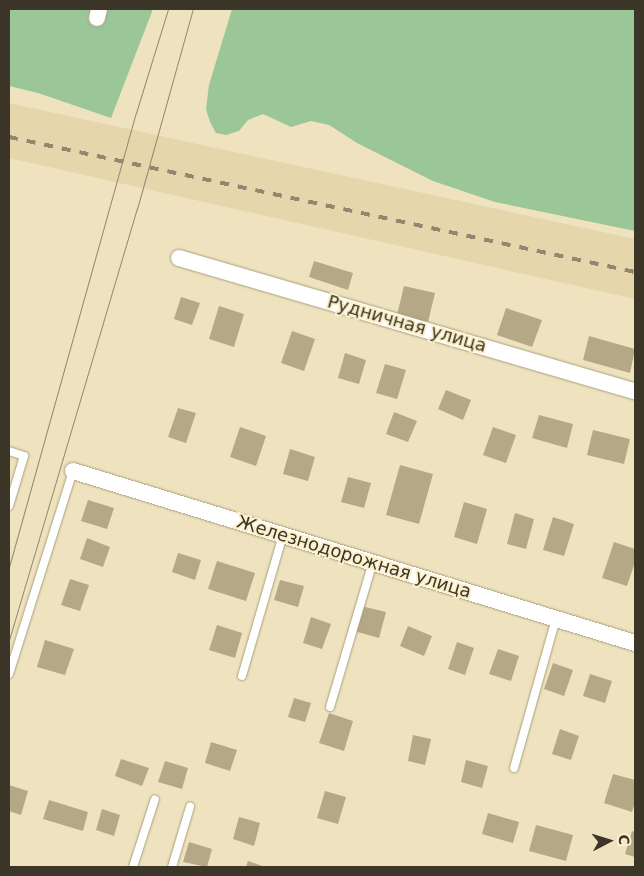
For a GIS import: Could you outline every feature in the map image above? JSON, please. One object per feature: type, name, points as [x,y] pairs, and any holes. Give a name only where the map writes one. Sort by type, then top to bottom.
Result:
[{"type":"street","name":"Рудничная улица","points":[[179,258],[635,390]]},
{"type":"street","name":"Железнодорожная улица","points":[[73,471],[635,642]]},
{"type":"lane","points":[[9,451],[24,456],[9,506]]},
{"type":"lane","points":[[9,674],[73,471]]},
{"type":"lane","points":[[242,676],[283,535]]},
{"type":"lane","points":[[330,707],[373,562]]},
{"type":"lane","points":[[514,768],[556,618]]},
{"type":"lane","points":[[133,867],[155,799]]},
{"type":"lane","points":[[172,867],[190,807]]},
{"type":"shaded area","points":[[9,103],[635,239],[635,299],[9,158]]},
{"type":"green space","points":[[9,9],[153,9],[111,118],[38,93],[9,86]]},
{"type":"green space","points":[[232,9],[635,9],[635,231],[495,202],[433,181],[357,143],[329,125],[311,121],[291,127],[263,114],[248,120],[239,131],[226,135],[216,133],[206,109],[209,85]]},
{"type":"building","points":[[314,261],[353,273],[348,290],[309,277]]},
{"type":"building","points":[[404,286],[435,293],[428,322],[397,315]]},
{"type":"building","points":[[181,297],[200,303],[192,325],[174,319]]},
{"type":"building","points":[[219,306],[244,314],[234,347],[209,339]]},
{"type":"building","points":[[506,308],[542,320],[532,347],[497,335]]},
{"type":"building","points":[[292,331],[315,339],[304,371],[281,363]]},
{"type":"building","points":[[589,336],[635,349],[630,373],[583,360]]},
{"type":"building","points":[[345,353],[366,360],[359,384],[338,378]]},
{"type":"building","points":[[385,364],[406,370],[397,399],[376,393]]},
{"type":"building","points":[[446,390],[471,400],[463,420],[438,409]]},
{"type":"building","points":[[178,408],[196,413],[186,443],[168,437]]},
{"type":"building","points":[[394,412],[417,421],[408,442],[386,434]]},
{"type":"building","points":[[539,415],[573,424],[567,448],[532,438]]},
{"type":"building","points":[[240,427],[266,436],[256,466],[230,457]]},
{"type":"building","points":[[493,427],[516,435],[506,463],[483,455]]},
{"type":"building","points":[[593,430],[630,439],[624,464],[587,455]]},
{"type":"building","points":[[290,449],[315,457],[308,481],[283,474]]},
{"type":"building","points":[[400,465],[433,474],[419,524],[386,515]]},
{"type":"building","points":[[348,477],[371,483],[364,508],[341,502]]},
{"type":"building","points":[[88,500],[114,508],[107,529],[81,521]]},
{"type":"building","points":[[464,502],[487,509],[477,544],[454,537]]},
{"type":"building","points":[[515,513],[534,519],[526,549],[507,544]]},
{"type":"building","points":[[553,517],[574,524],[564,556],[543,550]]},
{"type":"building","points":[[87,538],[110,547],[103,567],[80,559]]},
{"type":"building","points":[[614,542],[635,549],[635,562],[627,586],[602,578]]},
{"type":"building","points":[[178,553],[201,560],[195,580],[172,572]]},
{"type":"building","points":[[217,561],[255,573],[246,601],[208,589]]},
{"type":"building","points":[[70,579],[89,585],[80,611],[61,605]]},
{"type":"building","points":[[280,580],[304,586],[298,607],[274,600]]},
{"type":"building","points":[[361,606],[386,612],[379,638],[354,631]]},
{"type":"building","points":[[311,617],[331,624],[322,649],[303,643]]},
{"type":"building","points":[[217,625],[242,633],[235,658],[209,650]]},
{"type":"building","points":[[408,626],[432,636],[424,656],[400,646]]},
{"type":"building","points":[[45,640],[74,649],[65,675],[37,667]]},
{"type":"building","points":[[457,642],[474,648],[465,675],[448,669]]},
{"type":"building","points":[[498,649],[519,656],[511,681],[489,674]]},
{"type":"building","points":[[553,663],[573,670],[564,696],[544,689]]},
{"type":"building","points":[[590,674],[612,681],[605,703],[583,696]]},
{"type":"building","points":[[294,698],[311,703],[305,722],[288,717]]},
{"type":"building","points":[[329,713],[353,721],[344,751],[319,743]]},
{"type":"building","points":[[560,729],[579,736],[571,760],[552,754]]},
{"type":"building","points":[[413,735],[431,739],[425,765],[408,761]]},
{"type":"building","points":[[211,742],[237,750],[230,771],[205,763]]},
{"type":"building","points":[[121,759],[149,768],[142,786],[115,776]]},
{"type":"building","points":[[466,760],[488,766],[482,788],[461,782]]},
{"type":"building","points":[[165,761],[188,768],[182,789],[158,782]]},
{"type":"building","points":[[613,774],[635,780],[635,802],[632,812],[604,803]]},
{"type":"building","points":[[9,785],[28,791],[21,815],[9,811]]},
{"type":"building","points":[[325,791],[346,797],[338,824],[317,818]]},
{"type":"building","points":[[49,800],[88,812],[83,831],[43,819]]},
{"type":"building","points":[[102,809],[120,815],[114,836],[96,830]]},
{"type":"building","points":[[488,813],[519,822],[513,843],[482,834]]},
{"type":"building","points":[[239,817],[260,823],[254,846],[233,839]]},
{"type":"building","points":[[536,825],[573,835],[566,861],[529,851]]},
{"type":"building","points":[[632,831],[635,832],[635,857],[625,854]]},
{"type":"building","points":[[189,842],[212,849],[207,867],[183,862]]},
{"type":"building","points":[[248,861],[265,867],[246,867]]},
{"type":"tram line","points":[[9,567],[136,113],[168,9]]},
{"type":"tram line","points":[[9,640],[137,209],[193,9]]},
{"type":"railway","points":[[9,137],[635,272]]}]
